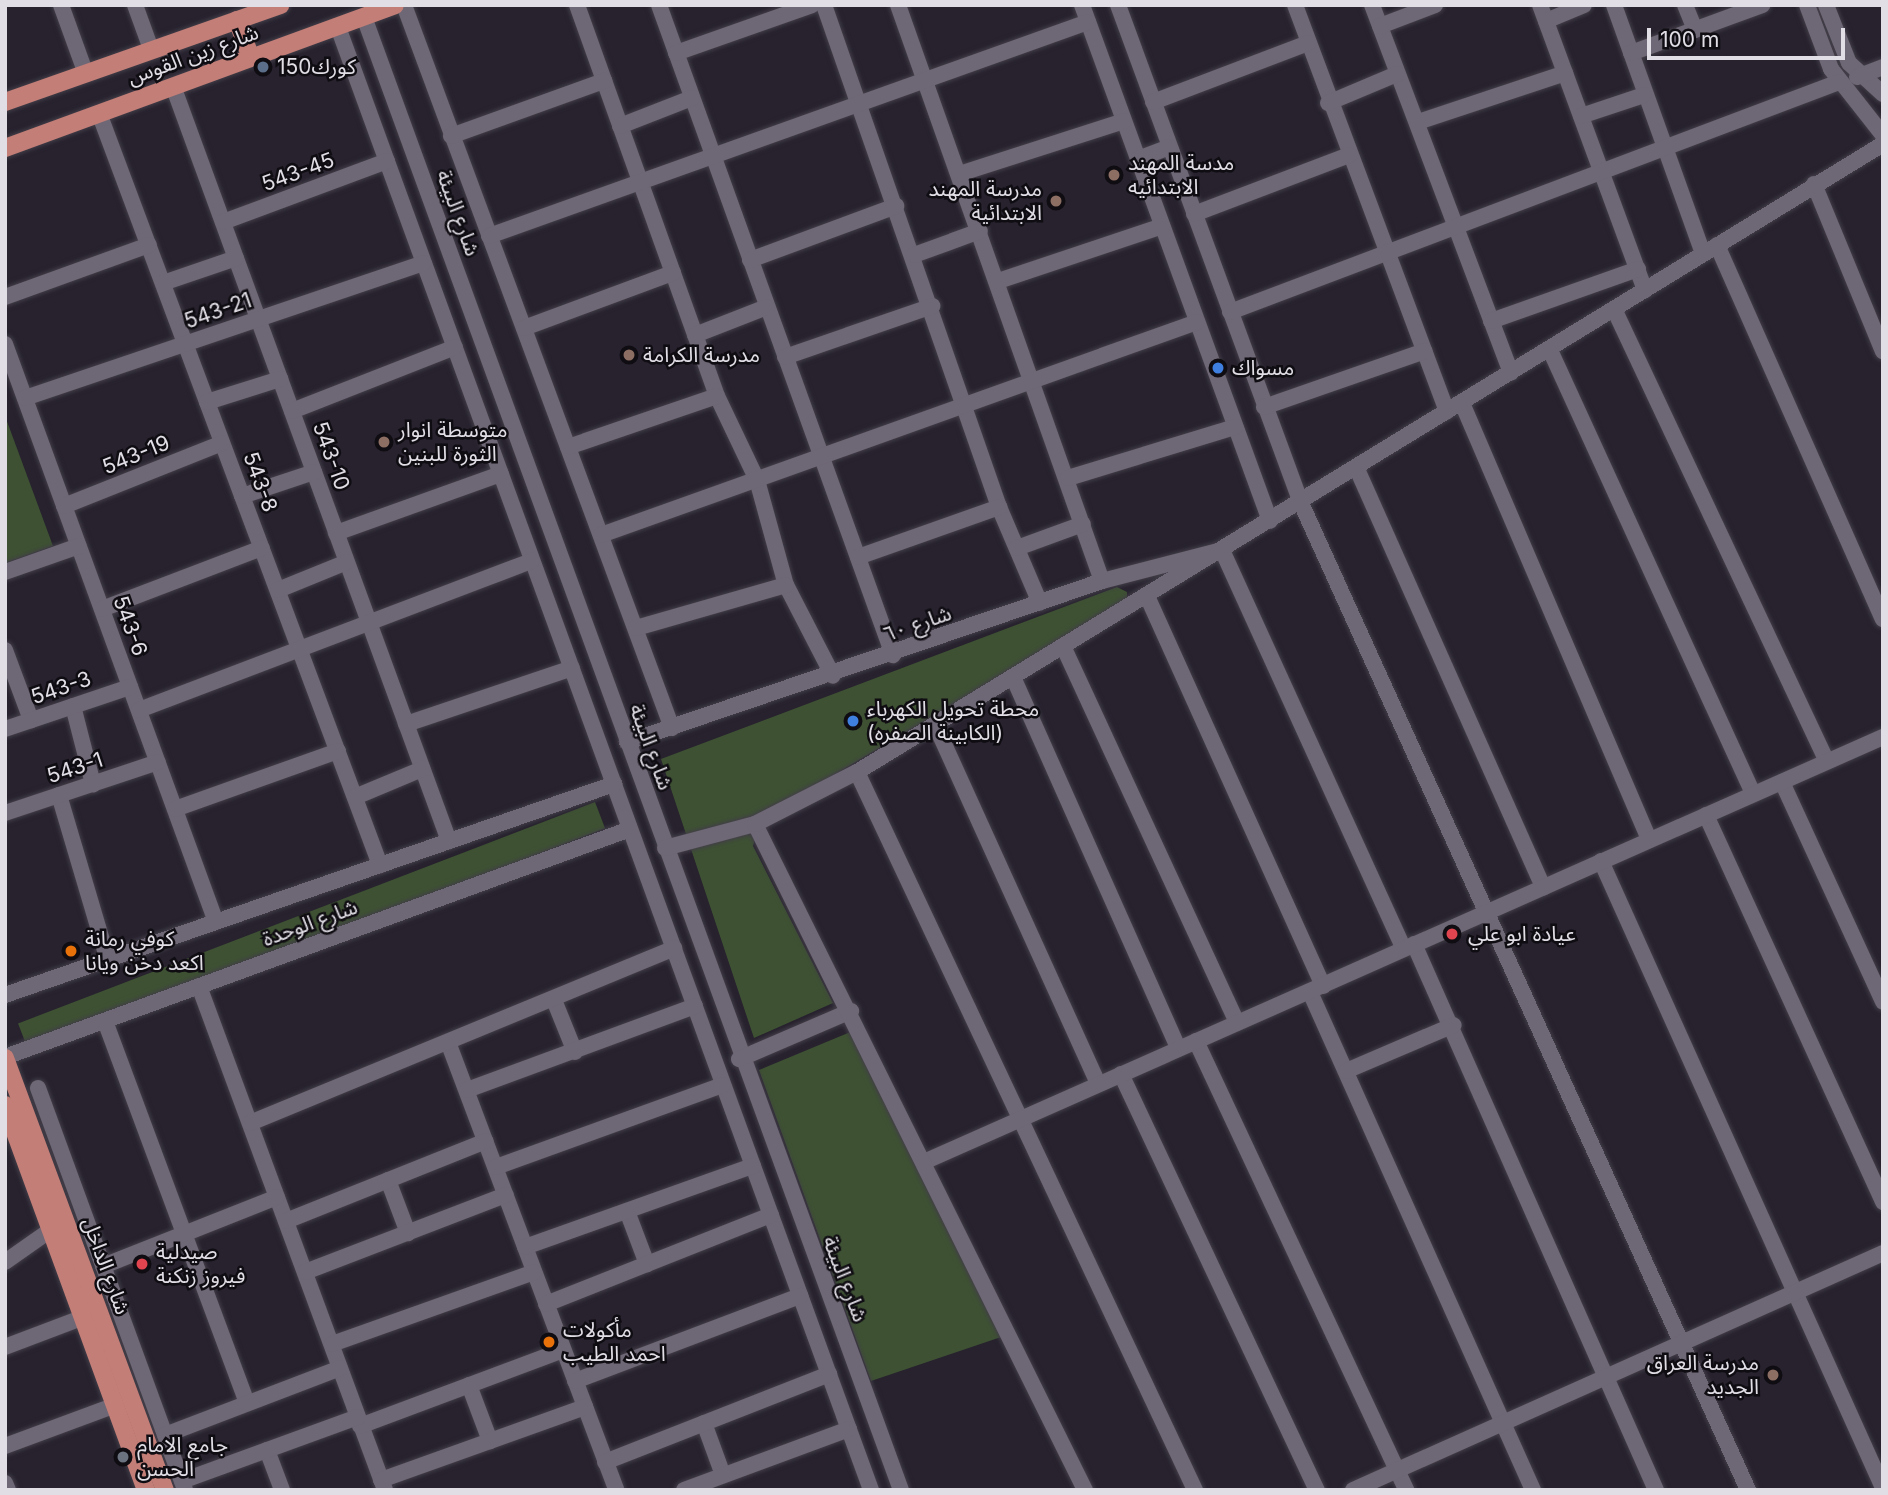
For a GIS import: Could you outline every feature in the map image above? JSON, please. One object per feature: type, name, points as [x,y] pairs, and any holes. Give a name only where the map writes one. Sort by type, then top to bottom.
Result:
[{"type":"main road","name":"شارع زين القوس","points":[[5,102],[279,5]]},
{"type":"main road","name":"شارع زين القوس","points":[[5,148],[395,5]]},
{"type":"main road","points":[[237,20],[251,58]]},
{"type":"main road","name":"شارع الداخل","points":[[5,1058],[60,1228],[84,1317],[146,1490]]},
{"type":"main road","name":"شارع الداخل","points":[[5,1105],[60,1228],[165,1490]]},
{"type":"street","points":[[135,5],[151,49]]},
{"type":"street","points":[[404,5],[672,728]]},
{"type":"street","points":[[578,5],[717,396],[757,480],[786,585],[832,676]]},
{"type":"street","points":[[659,5],[893,655]]},
{"type":"street","points":[[676,53],[812,5]]},
{"type":"street","points":[[824,5],[968,405],[999,507],[1040,603]]},
{"type":"street","points":[[898,5],[1034,379],[1102,581]]},
{"type":"street","points":[[1082,5],[1270,522]]},
{"type":"street","points":[[1118,5],[1301,503],[1485,913],[1684,1342],[1748,1490]]},
{"type":"street","points":[[1295,5],[1328,103],[1388,250],[1447,412]]},
{"type":"street","points":[[1372,5],[1418,122],[1451,225],[1511,373]]},
{"type":"street","points":[[1380,26],[1435,5]]},
{"type":"street","points":[[1540,5],[1645,290]]},
{"type":"street","points":[[1546,21],[1584,5]]},
{"type":"street","points":[[1614,5],[1660,149],[1883,619]]},
{"type":"street","points":[[1685,5],[1695,30]]},
{"type":"street","points":[[1631,53],[1762,5]]},
{"type":"street","points":[[1807,5],[1839,82],[1883,135]]},
{"type":"street","points":[[1826,5],[1857,77],[1883,94]]},
{"type":"street","points":[[65,6],[86,74]]},
{"type":"street","name":"شارع البيئة","points":[[365,17],[576,598],[739,1059],[901,1490]]},
{"type":"street","points":[[489,236],[924,78],[1088,22]]},
{"type":"street","points":[[338,27],[871,1490]]},
{"type":"street","points":[[1153,102],[1308,43]]},
{"type":"street","points":[[1857,77],[1883,67]]},
{"type":"street","points":[[1418,122],[1565,73]]},
{"type":"street","points":[[1328,103],[1397,74]]},
{"type":"street","points":[[451,136],[604,81]]},
{"type":"street","points":[[1230,312],[1451,225],[1602,172],[1839,82]]},
{"type":"street","name":"543-10","points":[[173,86],[449,841]]},
{"type":"street","points":[[1581,116],[1644,95]]},
{"type":"street","points":[[620,126],[692,98]]},
{"type":"street","name":"543-8","points":[[99,113],[380,865]]},
{"type":"street","points":[[959,174],[1124,121]]},
{"type":"street","points":[[665,848],[755,824],[858,772],[1357,469],[1814,184],[1883,144]]},
{"type":"street","points":[[1138,159],[1170,147]]},
{"type":"street","points":[[1194,214],[1349,155]]},
{"type":"street","name":"543-45","points":[[223,222],[387,161]]},
{"type":"street","points":[[1814,184],[1883,351]]},
{"type":"street","points":[[750,260],[896,206]]},
{"type":"street","points":[[998,281],[1162,226]]},
{"type":"street","points":[[914,255],[980,230]]},
{"type":"street","points":[[5,297],[149,245]]},
{"type":"street","points":[[163,283],[236,258]]},
{"type":"street","name":"543-21","points":[[25,398],[424,263]]},
{"type":"street","points":[[1491,321],[1637,269]]},
{"type":"street","points":[[524,328],[673,273]]},
{"type":"street","points":[[785,357],[932,306]]},
{"type":"street","points":[[695,335],[767,307]]},
{"type":"street","points":[[1614,309],[1827,761]]},
{"type":"street","points":[[601,535],[1197,322]]},
{"type":"street","name":"543-6","points":[[5,344],[216,922]]},
{"type":"street","points":[[292,411],[454,347]]},
{"type":"street","points":[[1550,349],[1753,794]]},
{"type":"street","points":[[1264,407],[1425,351]]},
{"type":"street","points":[[207,402],[280,379]]},
{"type":"street","points":[[568,447],[717,396]]},
{"type":"street","points":[[1462,403],[1649,840]]},
{"type":"street","points":[[1068,478],[1235,427]]},
{"type":"street","name":"543-19","points":[[64,506],[222,443]]},
{"type":"street","points":[[1357,469],[1544,887]]},
{"type":"street","points":[[242,496],[314,472]]},
{"type":"street","points":[[336,533],[501,474]]},
{"type":"street","points":[[858,557],[999,507]]},
{"type":"street","points":[[1017,548],[1083,524]]},
{"type":"street","points":[[5,572],[79,546]]},
{"type":"street","points":[[102,609],[262,548]]},
{"type":"street","points":[[1222,550],[1409,946],[1454,1025],[1604,1378],[1656,1490]]},
{"type":"street","name":"شارع ٦٠","points":[[627,742],[832,676],[1102,581],[1222,550]]},
{"type":"street","points":[[139,710],[532,561]]},
{"type":"street","points":[[278,590],[347,562]]},
{"type":"street","points":[[636,628],[786,585]]},
{"type":"street","points":[[1147,596],[1317,989],[1346,1072],[1533,1490]]},
{"type":"street","points":[[550,607],[576,598]]},
{"type":"street","points":[[1063,646],[1237,1023]]},
{"type":"street","points":[[5,650],[31,720]]},
{"type":"street","points":[[406,724],[572,668]]},
{"type":"street","points":[[1013,677],[1179,1049]]},
{"type":"street","name":"543-3","points":[[5,729],[130,687]]},
{"type":"street","points":[[73,706],[93,784]]},
{"type":"street","points":[[935,724],[1098,1084]]},
{"type":"street","points":[[926,1161],[1883,737]]},
{"type":"street","points":[[175,809],[338,751]]},
{"type":"street","name":"543-1","points":[[6,812],[158,762]]},
{"type":"street","points":[[355,797],[422,769]]},
{"type":"street","points":[[858,772],[1195,1490]]},
{"type":"street","points":[[1782,782],[1883,1002]]},
{"type":"street","name":"شارع الوحدة","points":[[5,995],[614,784]]},
{"type":"street","points":[[58,795],[108,960]]},
{"type":"street","points":[[1706,815],[1883,1202]]},
{"type":"street","points":[[755,824],[926,1161],[1085,1490]]},
{"type":"street","name":"شارع الوحدة","points":[[5,1058],[630,829]]},
{"type":"street","points":[[1601,861],[1798,1291],[1883,1488]]},
{"type":"street","points":[[250,1123],[554,1000],[674,948]]},
{"type":"street","points":[[199,986],[383,1485],[490,1441],[584,1407]]},
{"type":"street","points":[[554,1000],[575,1052]]},
{"type":"street","points":[[467,1090],[695,1006]]},
{"type":"street","points":[[739,1059],[851,1011]]},
{"type":"street","points":[[105,1021],[246,1401]]},
{"type":"street","points":[[1346,1072],[1454,1025]]},
{"type":"street","points":[[1196,1041],[1406,1490]]},
{"type":"street","points":[[448,1042],[605,1462],[611,1488]]},
{"type":"street","points":[[1121,1074],[1317,1490]]},
{"type":"street","points":[[496,1167],[723,1085]]},
{"type":"street","points":[[38,1088],[183,1486],[267,1450],[469,1385],[563,1350]]},
{"type":"street","points":[[286,1221],[485,1141]]},
{"type":"street","points":[[525,1247],[753,1166]]},
{"type":"street","points":[[388,1180],[408,1233]]},
{"type":"street","points":[[305,1272],[506,1195]]},
{"type":"street","points":[[103,1266],[185,1231],[277,1198]]},
{"type":"street","points":[[627,1211],[648,1264]]},
{"type":"street","points":[[546,1304],[771,1215]]},
{"type":"street","points":[[5,1262],[60,1228],[86,1219]]},
{"type":"street","points":[[1353,1490],[1883,1253]]},
{"type":"street","points":[[332,1344],[534,1272]]},
{"type":"street","points":[[575,1381],[800,1296]]},
{"type":"street","points":[[5,1347],[84,1317]]},
{"type":"street","points":[[822,1356],[849,1348]]},
{"type":"street","points":[[165,1435],[246,1401],[341,1368]]},
{"type":"street","points":[[605,1462],[829,1374]]},
{"type":"street","points":[[469,1385],[490,1441]]},
{"type":"street","points":[[5,1446],[116,1405]]},
{"type":"street","points":[[704,1423],[723,1475]]},
{"type":"street","points":[[684,1490],[849,1429]]},
{"type":"street","points":[[267,1450],[282,1490]]},
{"type":"street","points":[[5,1483],[8,1490]]},
{"type":"green space","points":[[5,416],[53,546],[5,563]]},
{"type":"green space","points":[[1117,587],[1127,592],[1127,601],[761,818],[753,846],[833,1003],[754,1038],[661,759]]},
{"type":"green space","points":[[595,802],[605,828],[28,1050],[18,1023]]},
{"type":"green space","points":[[860,1028],[1010,1334],[871,1381],[759,1070]]},
{"type":"place","name":"كورك150","points":[[263,67]]},
{"type":"place","name":"مدسة المهند الابتدائيه","points":[[1114,175]]},
{"type":"place","name":"مدرسة المهند الابتدائية","points":[[1056,201]]},
{"type":"place","name":"مدرسة الكرامة","points":[[629,355]]},
{"type":"place","name":"مسواك","points":[[1218,368]]},
{"type":"place","name":"متوسطة انوار الثورة للبنين","points":[[384,442]]},
{"type":"place","name":"محطة تحويل الكهرباء (الكابينة الصفره)","points":[[853,721]]},
{"type":"place","name":"عيادة ابو علي","points":[[1452,934]]},
{"type":"place","name":"كوفي رمانة اكعد دخن ويانا","points":[[71,951]]},
{"type":"place","name":"صيدلية فيروز زنكنة","points":[[142,1264]]},
{"type":"place","name":"مأكولات احمد الطيب","points":[[549,1342]]},
{"type":"place","name":"مدرسة العراق الجديد","points":[[1773,1375]]},
{"type":"place","name":"جامع الامام الحسن","points":[[123,1457]]}]
